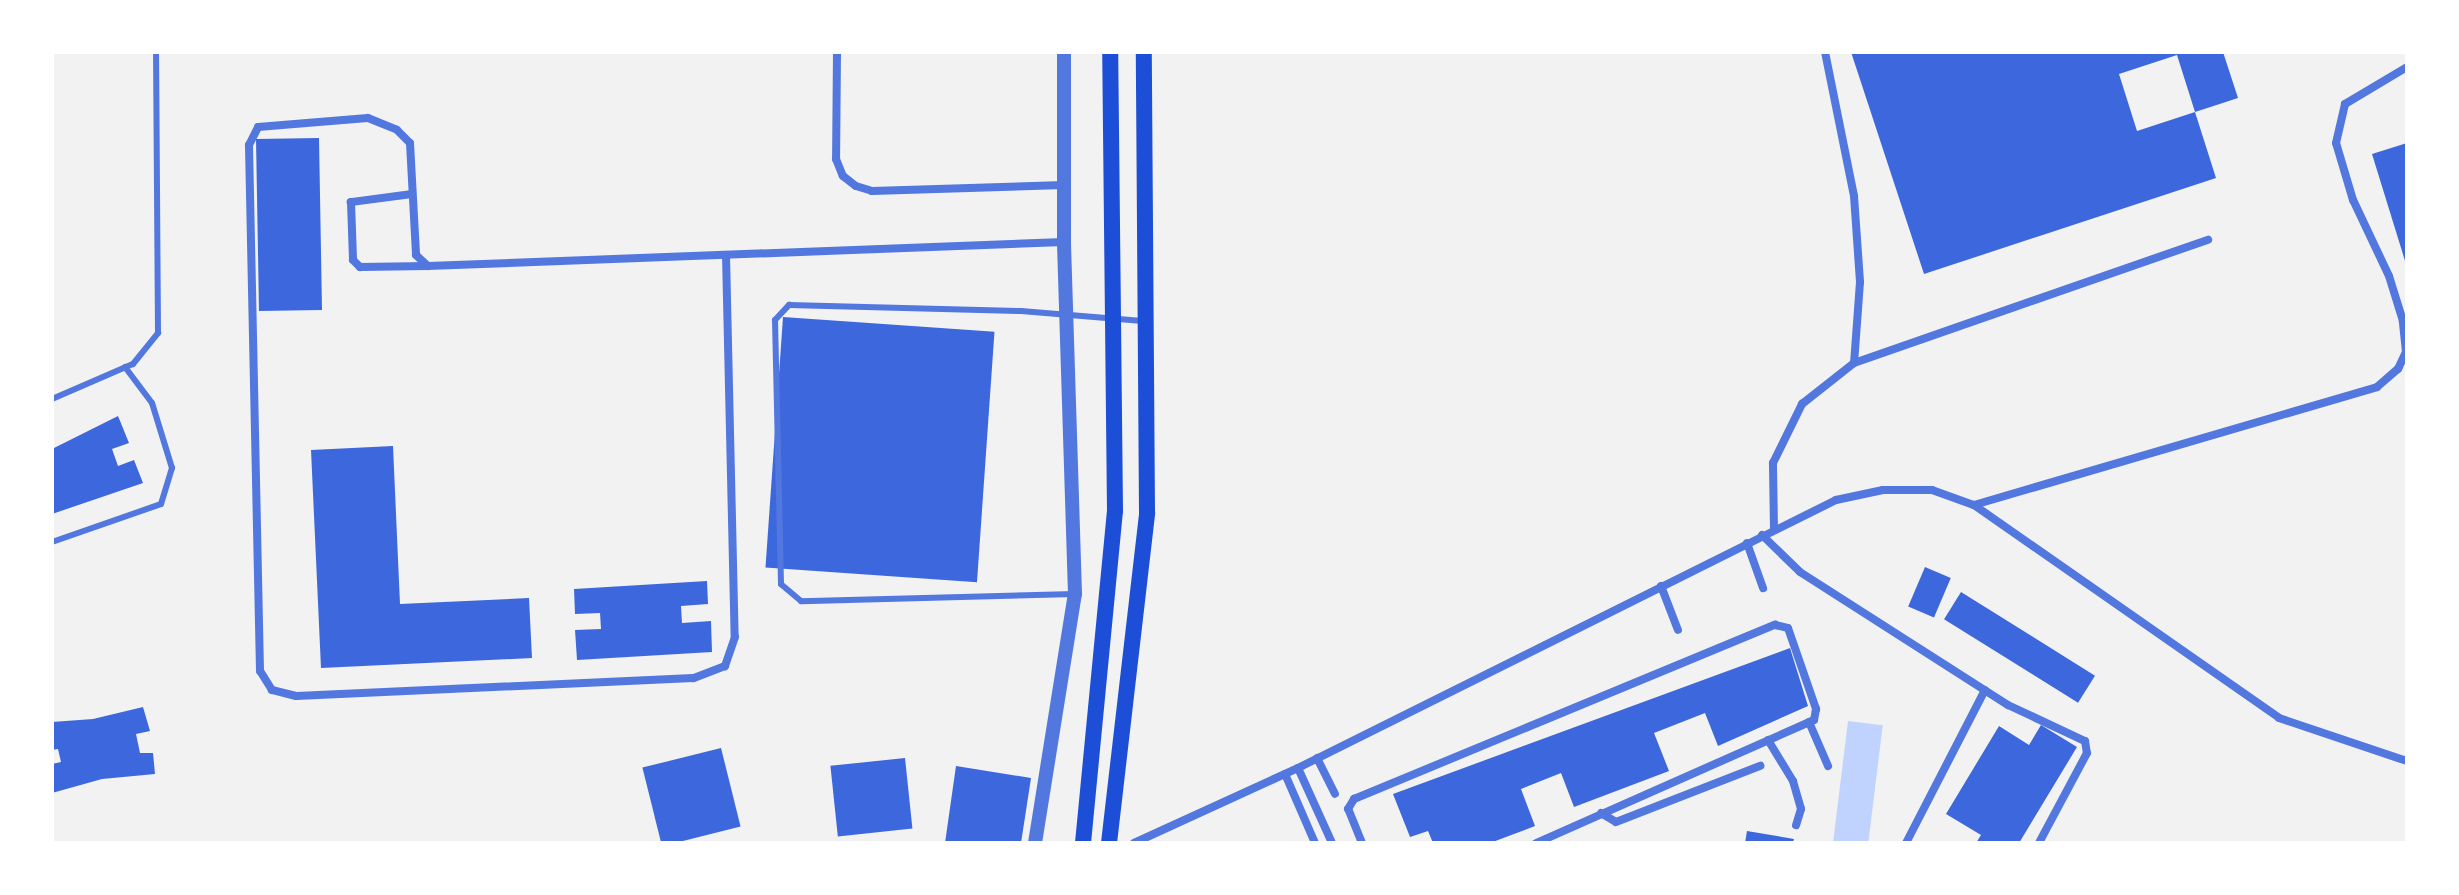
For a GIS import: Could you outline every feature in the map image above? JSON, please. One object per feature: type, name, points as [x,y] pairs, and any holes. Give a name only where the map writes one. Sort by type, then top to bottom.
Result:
[{"type":"main road","points":[[1083,843],[1115,511],[1110,52]]},
{"type":"main road","points":[[1109,843],[1147,513],[1143,321],[1144,52]]},
{"type":"street","points":[[837,52],[836,159],[843,176],[856,186],[872,191],[1064,185]]},
{"type":"street","points":[[1035,843],[1075,594],[1064,242],[1064,52]]},
{"type":"street","points":[[1825,52],[1854,196],[1860,282],[1854,363]]},
{"type":"street","points":[[1974,505],[2377,387],[2398,369],[2406,352],[2403,321],[2389,276],[2353,200],[2336,143],[2345,104],[2407,67]]},
{"type":"street","points":[[428,266],[416,255],[410,143],[380,120],[258,127],[249,137],[260,671],[272,690],[296,696],[693,678],[725,666],[735,637],[726,255]]},
{"type":"street","points":[[412,194],[351,202],[353,260],[360,267],[1064,242]]},
{"type":"street","points":[[1774,530],[1773,463],[1802,404],[1854,363],[2208,240]]},
{"type":"street","points":[[1134,843],[1298,768],[1836,500],[1883,490],[1932,490],[1974,505],[2279,718],[2407,761]]},
{"type":"street","points":[[1762,535],[1800,572],[1985,690],[2085,741],[2087,753],[2039,843]]},
{"type":"street","points":[[1747,543],[1763,588]]},
{"type":"street","points":[[1661,586],[1678,630]]},
{"type":"street","points":[[1362,843],[1348,809],[1354,799],[1775,625],[1788,628],[1816,709],[1809,722],[1536,843]]},
{"type":"street","points":[[1906,843],[1985,690]]},
{"type":"street","points":[[1809,722],[1828,766]]},
{"type":"street","points":[[1768,740],[1793,781],[1801,809],[1796,825]]},
{"type":"street","points":[[1317,758],[1335,794]]},
{"type":"street","points":[[1601,813],[1616,822],[1760,766]]},
{"type":"street","points":[[1298,768],[1332,843]]},
{"type":"street","points":[[1285,774],[1315,843]]},
{"type":"lane","points":[[52,399],[125,367],[148,351],[158,333],[156,52]]},
{"type":"lane","points":[[1075,594],[801,601],[781,584],[775,320],[789,305],[1021,311],[1066,318],[1143,321]]},
{"type":"lane","points":[[52,542],[161,504],[172,468],[152,403],[125,367]]},
{"type":"water","points":[[1848,721],[1883,725],[1868,843],[1833,843]]},
{"type":"building","points":[[1851,52],[2223,52],[2238,98],[2195,112],[2216,178],[1924,274]],"holes":[[[2177,55],[2195,112],[2137,131],[2119,74]]]},
{"type":"building","points":[[319,138],[322,310],[259,311],[256,139]]},
{"type":"building","points":[[2407,143],[2407,264],[2406,264],[2372,154]]},
{"type":"building","points":[[783,317],[994,332],[977,582],[765,567]]},
{"type":"building","points":[[118,416],[129,443],[112,449],[118,466],[134,460],[143,483],[52,514],[52,449]]},
{"type":"building","points":[[393,446],[400,604],[529,598],[532,658],[321,668],[311,450]]},
{"type":"building","points":[[1925,567],[1951,578],[1934,618],[1908,607]]},
{"type":"building","points":[[707,581],[708,604],[681,606],[682,623],[711,621],[712,652],[577,660],[575,630],[601,629],[600,613],[575,614],[574,589]]},
{"type":"building","points":[[1961,592],[2095,676],[2078,703],[1944,619]]},
{"type":"building","points":[[1790,648],[1808,706],[1718,746],[1705,713],[1654,733],[1669,771],[1574,807],[1561,773],[1521,789],[1535,826],[1490,843],[1433,843],[1428,831],[1410,837],[1393,794]]},
{"type":"building","points":[[143,707],[150,731],[136,734],[140,753],[153,753],[155,774],[102,779],[52,793],[52,764],[61,762],[58,749],[52,750],[52,722],[93,719]]},
{"type":"building","points":[[2041,725],[2077,747],[2019,843],[1976,843],[1981,835],[1946,814],[1999,726],[2029,745]]},
{"type":"building","points":[[721,748],[741,827],[675,843],[661,843],[642,768]]},
{"type":"building","points":[[905,758],[912,829],[838,836],[830,766]]},
{"type":"building","points":[[956,766],[1031,778],[1021,843],[945,843]]},
{"type":"building","points":[[1747,831],[1794,839],[1793,843],[1745,843]]}]
